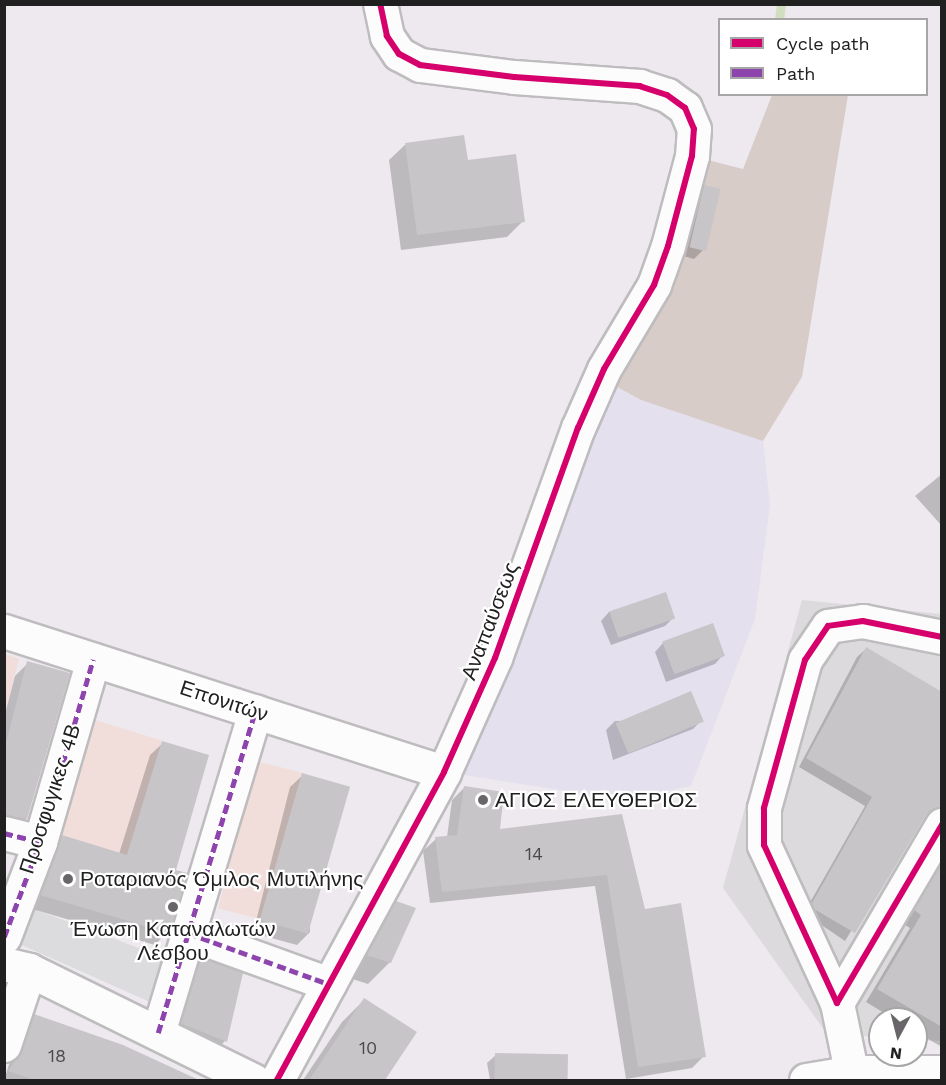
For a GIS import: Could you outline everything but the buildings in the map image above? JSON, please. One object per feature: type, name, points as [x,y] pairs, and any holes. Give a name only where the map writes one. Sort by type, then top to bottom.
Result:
[{"type":"street","name":"Αναπαύσεως","points":[[277,1080],[444,772],[495,658],[578,428],[604,369],[654,285],[668,246],[692,156],[694,129],[690,118],[685,108],[667,95],[629,85],[514,77],[420,64],[399,54],[387,36],[380,4]]},
{"type":"street","points":[[854,1076],[837,1003],[764,845],[764,808],[805,660],[828,626],[862,621],[942,637]]},
{"type":"street","name":"Επονιτών","points":[[4,631],[444,772]]},
{"type":"street","name":"Προσφυγικες 4Β","points":[[4,937],[40,842],[93,660]]},
{"type":"street","points":[[158,1033],[255,711]]},
{"type":"street","points":[[837,1003],[942,825]]},
{"type":"street","points":[[4,832],[40,842]]},
{"type":"street","points":[[188,933],[329,984]]},
{"type":"street","points":[[4,1045],[17,967],[253,1080]]},
{"type":"street","points":[[806,1080],[942,1072]]},
{"type":"shaded area","points":[[772,96],[848,96],[802,377],[763,441],[641,400],[610,383],[692,156],[743,169]]},
{"type":"shaded area","points":[[610,383],[763,441],[770,505],[755,619],[691,786],[623,800],[444,772]]},
{"type":"shaded area","points":[[802,600],[941,614],[941,1041],[928,1040],[928,1007],[868,1007],[868,1036],[827,1034],[723,888]]},
{"type":"shaded area","points":[[4,654],[19,659],[5,713]]},
{"type":"shaded area","points":[[95,720],[162,740],[127,855],[60,835]]},
{"type":"shaded area","points":[[255,761],[303,773],[266,920],[218,908]]},
{"type":"shaded area","points":[[15,902],[179,963],[150,1002],[15,942]]},
{"type":"waterway","points":[[779,18],[781,4]]},
{"type":"marked path","points":[[4,937],[40,842],[93,660]]},
{"type":"marked path","points":[[158,1033],[255,711]]},
{"type":"marked path","points":[[4,833],[40,842]]},
{"type":"marked path","points":[[188,933],[329,984]]},
{"type":"cycle path","points":[[277,1080],[444,772],[495,658],[578,428],[604,369],[654,285],[668,246],[692,156],[694,129],[685,108],[667,95],[640,86],[514,77],[420,65],[399,54],[387,36],[380,4]]},
{"type":"cycle path","points":[[942,637],[863,621],[828,626],[805,660],[764,808],[764,845],[837,1003],[942,825]]},
{"type":"place","name":"ΑΓΙΟΣ ΕΛΕΥΘΕΡΙΟΣ","points":[[483,800]]},
{"type":"place","name":"Ροταριανός Όμιλος Μυτιλήνης","points":[[68,879]]},
{"type":"place","name":"Ένωση Καταναλωτών Λέσβου","points":[[173,907]]}]
